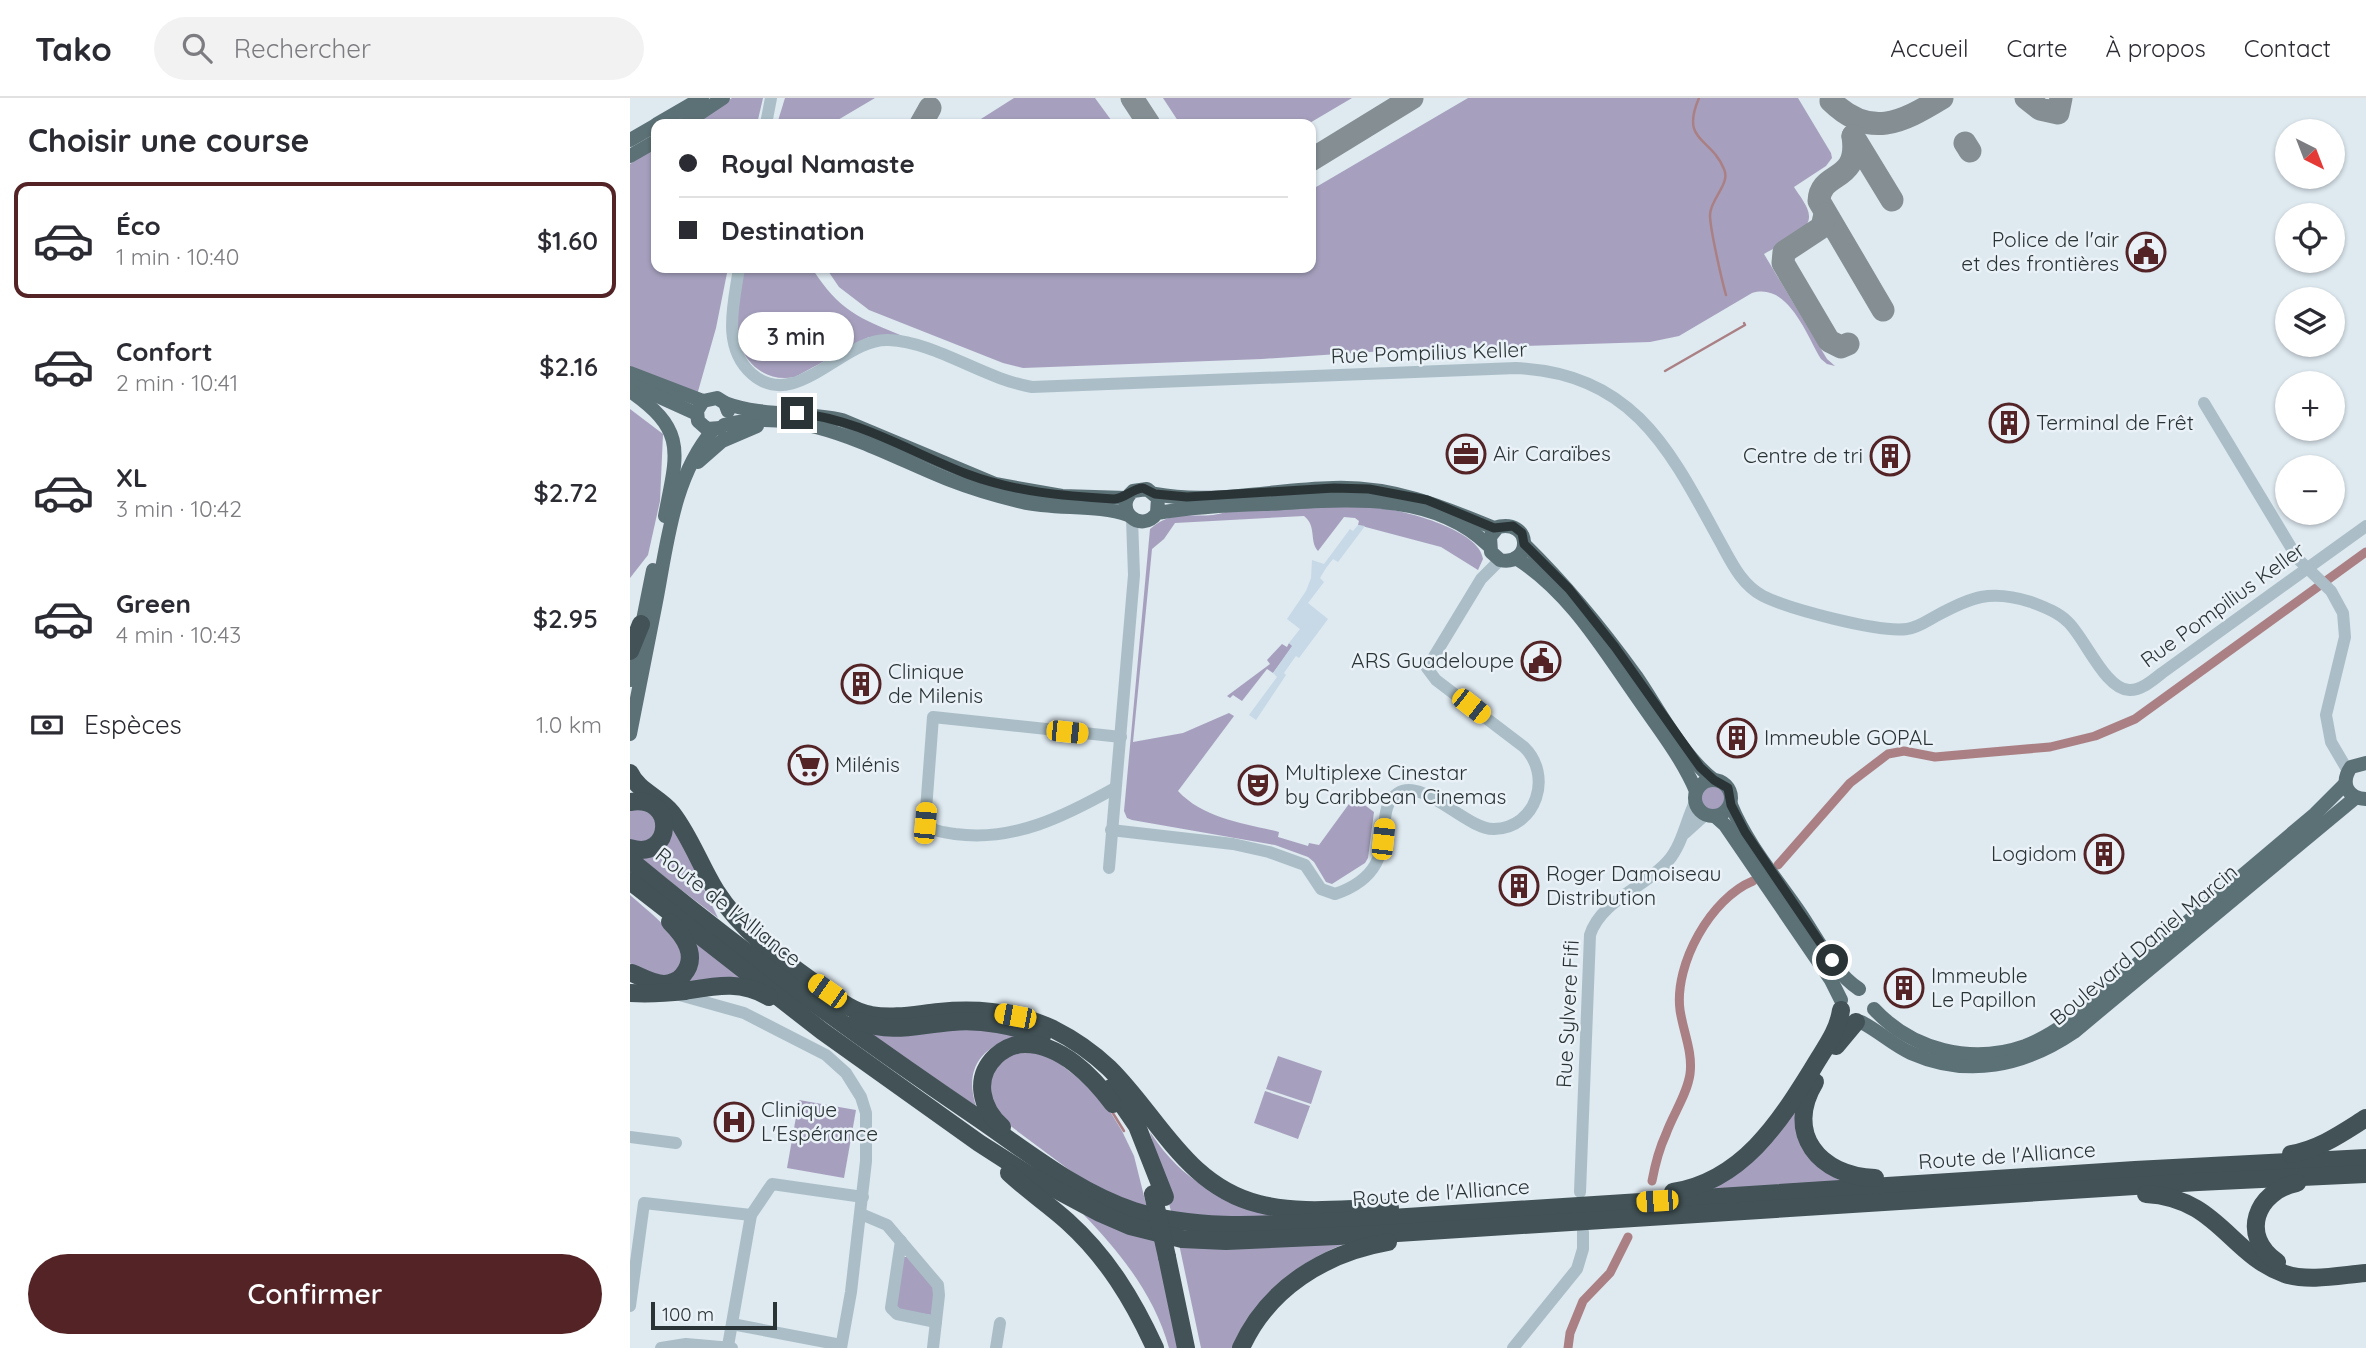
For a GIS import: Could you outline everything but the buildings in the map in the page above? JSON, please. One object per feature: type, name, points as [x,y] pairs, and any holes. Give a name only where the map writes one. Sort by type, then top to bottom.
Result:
[{"type":"highway","points":[[630,651],[641,624]]},
{"type":"highway","points":[[630,773],[635,781],[669,810],[718,892],[749,931],[789,965],[854,1009],[867,1015],[891,1017],[970,1009],[1024,1018],[1073,1040],[1109,1069],[1185,1160],[1219,1187],[1250,1201],[1308,1212],[1363,1208],[1440,1208],[1490,1220]]},
{"type":"highway","points":[[630,802],[650,803],[661,814],[665,826],[663,837],[653,846],[640,850],[630,848]]},
{"type":"highway","name":"Route de l'Alliance","points":[[630,860],[801,991],[1014,1144],[1108,1201],[1136,1211],[1181,1221],[1270,1225],[1490,1220],[2366,1174]]},
{"type":"highway","name":"Route de l'Alliance","points":[[630,881],[822,1031],[979,1143],[1029,1175],[1100,1213],[1130,1226],[1182,1239],[1264,1239],[1490,1220],[1604,1205],[2366,1158]]},
{"type":"highway","points":[[630,888],[679,931],[687,942],[691,958],[685,973],[670,983],[658,984],[631,971]]},
{"type":"highway","points":[[630,994],[740,985],[762,993],[822,1031]]},
{"type":"highway","points":[[801,991],[854,1020],[881,1029],[903,1029],[955,1021],[995,1023],[1061,1044],[1092,1065],[1117,1094],[1137,1126],[1159,1196],[1198,1348]]},
{"type":"highway","points":[[1604,1205],[1684,1190],[1722,1175],[1745,1159],[1769,1134],[1810,1073],[1835,1032],[1841,1005]]},
{"type":"highway","points":[[1858,1022],[1836,1045],[1805,1099],[1803,1117],[1811,1146],[1829,1166],[1843,1174],[1955,1182]]},
{"type":"highway","points":[[1014,1144],[987,1110],[981,1088],[982,1077],[992,1060],[1009,1046],[1025,1044],[1064,1057],[1098,1083],[1128,1125],[1159,1196]]},
{"type":"highway","points":[[1127,1090],[1152,1144],[1159,1196]]},
{"type":"highway","points":[[2226,1166],[2310,1151],[2366,1118]]},
{"type":"highway","points":[[979,1143],[1068,1222],[1111,1269],[1137,1310],[1155,1348]]},
{"type":"highway","points":[[2366,1174],[2284,1187],[2264,1201],[2256,1225],[2263,1249],[2284,1265],[2297,1270],[2366,1265]]},
{"type":"highway","points":[[1029,1175],[1075,1215],[1117,1262],[1154,1324],[1164,1348]]},
{"type":"highway","points":[[1979,1195],[2012,1199],[2140,1194],[2175,1197],[2199,1210],[2261,1260],[2285,1274],[2317,1276],[2366,1273]]},
{"type":"highway","points":[[1241,1348],[1252,1326],[1272,1301],[1301,1276],[1335,1257],[1372,1245],[1461,1236],[1490,1220]]},
{"type":"highway","points":[[1173,1258],[1186,1348]]},
{"type":"main road","points":[[666,119],[702,98]]},
{"type":"main road","points":[[692,119],[723,98]]},
{"type":"main road","points":[[630,141],[651,128]]},
{"type":"main road","points":[[630,156],[651,144]]},
{"type":"main road","points":[[630,373],[699,412],[707,429],[743,422],[781,422],[839,433],[991,494],[1061,509],[1114,511],[1135,519],[1157,513],[1331,499],[1389,502],[1453,520],[1469,528],[1493,552],[1516,558],[1548,582],[1576,613],[1660,730],[1696,797],[1710,816],[1725,825],[1816,957],[1848,1020],[1858,1022],[1868,1018],[1874,1009],[1870,995],[1844,976],[1821,943],[1745,832],[1731,805],[1728,788],[1714,780],[1695,761],[1615,647],[1569,589],[1524,544],[1518,529],[1508,525],[1498,527],[1427,500],[1369,489],[1334,488],[1187,497],[1155,494],[1143,488],[1133,491],[1127,498],[1125,506],[1135,519]]},
{"type":"main road","points":[[630,384],[699,412]]},
{"type":"main road","points":[[630,391],[663,418],[674,442],[674,467],[630,685]]},
{"type":"main road","points":[[664,521],[676,482],[695,439],[699,412],[712,398],[755,412],[818,415],[842,420],[966,474],[1017,489],[1062,496],[1127,498]]},
{"type":"main road","points":[[630,734],[679,497],[688,469],[729,414],[725,403]]},
{"type":"main road","points":[[679,497],[695,466],[714,446],[746,430],[781,422]]},
{"type":"main road","points":[[1155,494],[1159,503],[1157,513]]},
{"type":"main road","points":[[1493,552],[1490,537],[1498,527]]},
{"type":"main road","points":[[1516,558],[1524,544]]},
{"type":"main road","points":[[2358,767],[2361,799]]},
{"type":"main road","name":"Boulevard Daniel Marcin","points":[[1874,1009],[1902,1034],[1928,1046],[1957,1053],[2010,1050],[2040,1039],[2064,1024],[2308,821],[2358,767]]},
{"type":"main road","points":[[1696,797],[1703,783],[1714,780]]},
{"type":"main road","name":"Boulevard Daniel Marcin","points":[[1858,1022],[1903,1049],[1941,1063],[1979,1068],[1997,1066],[2045,1050],[2074,1032],[2361,799]]},
{"type":"main road","points":[[1710,816],[1725,813],[1731,805]]},
{"type":"main road","points":[[630,994],[634,983],[631,971]]},
{"type":"main road","points":[[1841,1005],[1848,992],[1859,989]]},
{"type":"street","points":[[767,119],[771,98]]},
{"type":"street","name":"Rue Pompilius Keller","points":[[738,273],[732,328],[738,356],[755,377],[781,385],[794,383],[819,372],[856,349],[881,340],[912,344],[1004,381],[1032,387],[1516,368],[1556,373],[1612,394],[1637,416],[1676,464],[1737,571],[1751,588],[1761,595],[1794,607],[1899,630],[1920,625],[1969,598],[1981,595],[2030,602],[2055,612],[2070,623],[2113,685],[2128,690],[2142,687],[2366,526]]},
{"type":"street","points":[[2204,403],[2298,559],[2331,591],[2339,604],[2345,624],[2343,651],[2326,715],[2335,749],[2358,767]]},
{"type":"street","points":[[1109,868],[1135,551],[1135,519]]},
{"type":"street","points":[[1111,830],[1221,842],[1269,852],[1305,866],[1321,889],[1335,894],[1360,880],[1376,865],[1382,850],[1391,802],[1400,792],[1414,791],[1481,828],[1497,829],[1520,820],[1528,813],[1538,794],[1539,772],[1529,752],[1428,672],[1430,662],[1481,579],[1493,552]]},
{"type":"street","points":[[1115,788],[1054,820],[1016,832],[979,837],[936,831],[925,823],[933,718],[1121,737]]},
{"type":"street","name":"Rue Sylvere Fifi","points":[[1580,1192],[1590,935],[1593,926],[1604,913],[1669,860],[1682,835],[1696,797]]},
{"type":"street","name":"Rue Sylvere Fifi","points":[[1682,835],[1710,816]]},
{"type":"street","points":[[669,992],[744,1013],[826,1055],[846,1073],[861,1097],[866,1114],[863,1197],[841,1347],[732,1324]]},
{"type":"street","points":[[630,1137],[677,1143]]},
{"type":"street","points":[[661,1348],[686,1345],[730,1347],[751,1215],[772,1184],[863,1197]]},
{"type":"street","points":[[630,1306],[644,1203],[751,1215]]},
{"type":"street","points":[[861,1214],[887,1226],[937,1286],[939,1295],[933,1348]]},
{"type":"street","points":[[1519,1346],[1577,1269],[1581,1259],[1583,1232]]},
{"type":"street","points":[[901,1241],[891,1308],[897,1314],[936,1322]]},
{"type":"street","points":[[996,1348],[1000,1323]]},
{"type":"shaded area","points":[[732,98],[763,98],[758,119],[699,119]]},
{"type":"shaded area","points":[[785,98],[875,98],[839,119],[779,119]]},
{"type":"shaded area","points":[[1014,98],[1095,98],[1110,119],[981,119]]},
{"type":"shaded area","points":[[1163,98],[1352,98],[1316,119],[1177,119]]},
{"type":"shaded area","points":[[1468,98],[1798,98],[1832,158],[1826,166],[1794,187],[1809,212],[1804,228],[1792,239],[1764,254],[1827,359],[1835,366],[1821,359],[1802,324],[1786,302],[1765,292],[1752,293],[1679,336],[1650,342],[1400,350],[1262,359],[1023,368],[1003,363],[869,310],[839,287],[829,273],[1316,273],[1316,187]]},
{"type":"shaded area","points":[[651,150],[651,273],[727,273],[716,328],[697,395],[630,367],[630,164]]},
{"type":"shaded area","points":[[743,273],[815,273],[841,304],[862,318],[905,337],[869,337],[795,377],[770,376],[751,363],[744,353],[736,330],[736,305]]},
{"type":"shaded area","points":[[630,409],[663,434],[660,501],[648,555],[630,578]]},
{"type":"shaded area","points":[[1311,505],[1381,508],[1423,518],[1469,539],[1479,549],[1483,559],[1478,570],[1441,547],[1358,525],[1359,521],[1355,518],[1344,517],[1318,551],[1310,524],[1304,516],[1175,523],[1164,539],[1152,549],[1133,742],[1183,733],[1229,713],[1234,716],[1178,791],[1212,814],[1279,832],[1278,837],[1308,846],[1309,843],[1319,845],[1354,797],[1374,812],[1368,858],[1365,863],[1332,884],[1326,882],[1308,857],[1275,845],[1132,820],[1127,818],[1124,811],[1150,529],[1161,521],[1181,515],[1210,515],[1233,509]]},
{"type":"shaded area","points":[[1358,525],[1365,526],[1338,562],[1333,559],[1326,568],[1320,578],[1324,582],[1308,603],[1328,619],[1299,658],[1296,656],[1293,660],[1256,720],[1249,715],[1277,677],[1273,673],[1300,629],[1287,619],[1306,591],[1311,578],[1312,560],[1324,564],[1350,529],[1353,531]]},
{"type":"shaded area","points":[[1289,643],[1293,646],[1273,673],[1267,669],[1242,701],[1233,695],[1230,698],[1227,696],[1270,664],[1267,660],[1282,644],[1287,647]]},
{"type":"shaded area","points":[[1713,785],[1723,789],[1727,799],[1723,809],[1713,813],[1703,809],[1699,799],[1703,789]]},
{"type":"shaded area","points":[[630,804],[652,813],[658,829],[651,841],[630,843]]},
{"type":"shaded area","points":[[672,823],[718,918],[633,853]]},
{"type":"shaded area","points":[[630,895],[663,924],[681,950],[684,960],[671,978],[637,971],[630,963]]},
{"type":"shaded area","points":[[684,930],[749,983],[681,984]]},
{"type":"shaded area","points":[[965,1026],[1027,1036],[1001,1043],[982,1057],[973,1078],[976,1106],[861,1029]]},
{"type":"shaded area","points":[[1016,1049],[1051,1057],[1100,1095],[1134,1156],[1147,1208],[1087,1183],[993,1113],[985,1075]]},
{"type":"shaded area","points":[[1278,1056],[1322,1071],[1311,1104],[1266,1089]]},
{"type":"shaded area","points":[[1265,1091],[1310,1106],[1298,1139],[1254,1123]]},
{"type":"shaded area","points":[[799,1100],[856,1110],[844,1178],[787,1168]]},
{"type":"shaded area","points":[[1798,1109],[1843,1181],[1701,1192],[1784,1119]]},
{"type":"shaded area","points":[[1150,1132],[1165,1152],[1194,1180],[1227,1197],[1289,1217],[1210,1219],[1172,1215]]},
{"type":"shaded area","points":[[1083,1214],[1156,1236],[1180,1348],[1169,1348],[1155,1310],[1135,1276]]},
{"type":"shaded area","points":[[1347,1243],[1311,1260],[1279,1284],[1252,1313],[1233,1348],[1201,1348],[1179,1244]]},
{"type":"shaded area","points":[[904,1257],[907,1257],[936,1289],[931,1315],[895,1309]]},
{"type":"waterway","points":[[1699,98],[1694,112],[1695,131],[1718,159],[1725,175],[1710,215],[1726,295]]},
{"type":"waterway","points":[[1665,371],[1745,325],[1744,323]]},
{"type":"waterway","points":[[1778,865],[1850,783],[1888,754],[1904,751],[1935,757],[2050,747],[2095,736],[2135,719],[2366,552]]},
{"type":"waterway","points":[[1652,1181],[1661,1145],[1690,1074],[1690,1058],[1680,1010],[1680,992],[1689,953],[1698,935],[1723,902],[1753,881]]},
{"type":"waterway","points":[[1111,1110],[1124,1131]]},
{"type":"waterway","points":[[1568,1348],[1570,1333],[1583,1301],[1610,1273],[1628,1237]]},
{"type":"taxiway","points":[[1132,98],[1146,119]]},
{"type":"taxiway","points":[[1316,157],[1412,98]]},
{"type":"taxiway","points":[[1831,101],[1859,120],[1886,123],[1913,114],[1942,98]]},
{"type":"taxiway","points":[[2026,98],[2040,109],[2058,113],[2061,98]]},
{"type":"taxiway","points":[[924,119],[930,108]]},
{"type":"taxiway","points":[[1853,136],[1854,151],[1851,162],[1821,191],[1819,201],[1883,310]]},
{"type":"taxiway","points":[[1853,136],[1892,200]]},
{"type":"taxiway","points":[[1965,143],[1970,151]]},
{"type":"taxiway","points":[[1825,214],[1822,227],[1784,252],[1783,263],[1829,341],[1841,347],[1848,344]]},
{"type":"place","name":"Police de l'air et des frontières","points":[[2146,252]]},
{"type":"place","name":"Terminal de Frêt","points":[[2009,423]]},
{"type":"place","name":"Air Caraïbes","points":[[1466,454]]},
{"type":"place","name":"Centre de tri","points":[[1890,456]]},
{"type":"place","name":"ARS Guadeloupe","points":[[1541,661]]},
{"type":"place","name":"Clinique de Milenis","points":[[861,684]]},
{"type":"place","name":"Immeuble GOPAL","points":[[1737,738]]},
{"type":"place","name":"Milénis","points":[[808,765]]},
{"type":"place","name":"Multiplexe Cinestar by Caribbean Cinemas","points":[[1258,785]]},
{"type":"place","name":"Logidom","points":[[2104,854]]},
{"type":"place","name":"Roger Damoiseau Distribution","points":[[1519,886]]},
{"type":"place","name":"Immeuble Le Papillon","points":[[1904,988]]},
{"type":"place","name":"Clinique L'Espérance","points":[[734,1122]]},
{"type":"route","points":[[797,413],[842,420],[966,474],[1028,492],[1114,499],[1127,498],[1133,491],[1143,488],[1171,497],[1334,488],[1369,489],[1427,500],[1494,528],[1513,526],[1522,533],[1524,544],[1561,579],[1615,647],[1700,767],[1728,788],[1734,813],[1745,832],[1832,960]]}]
